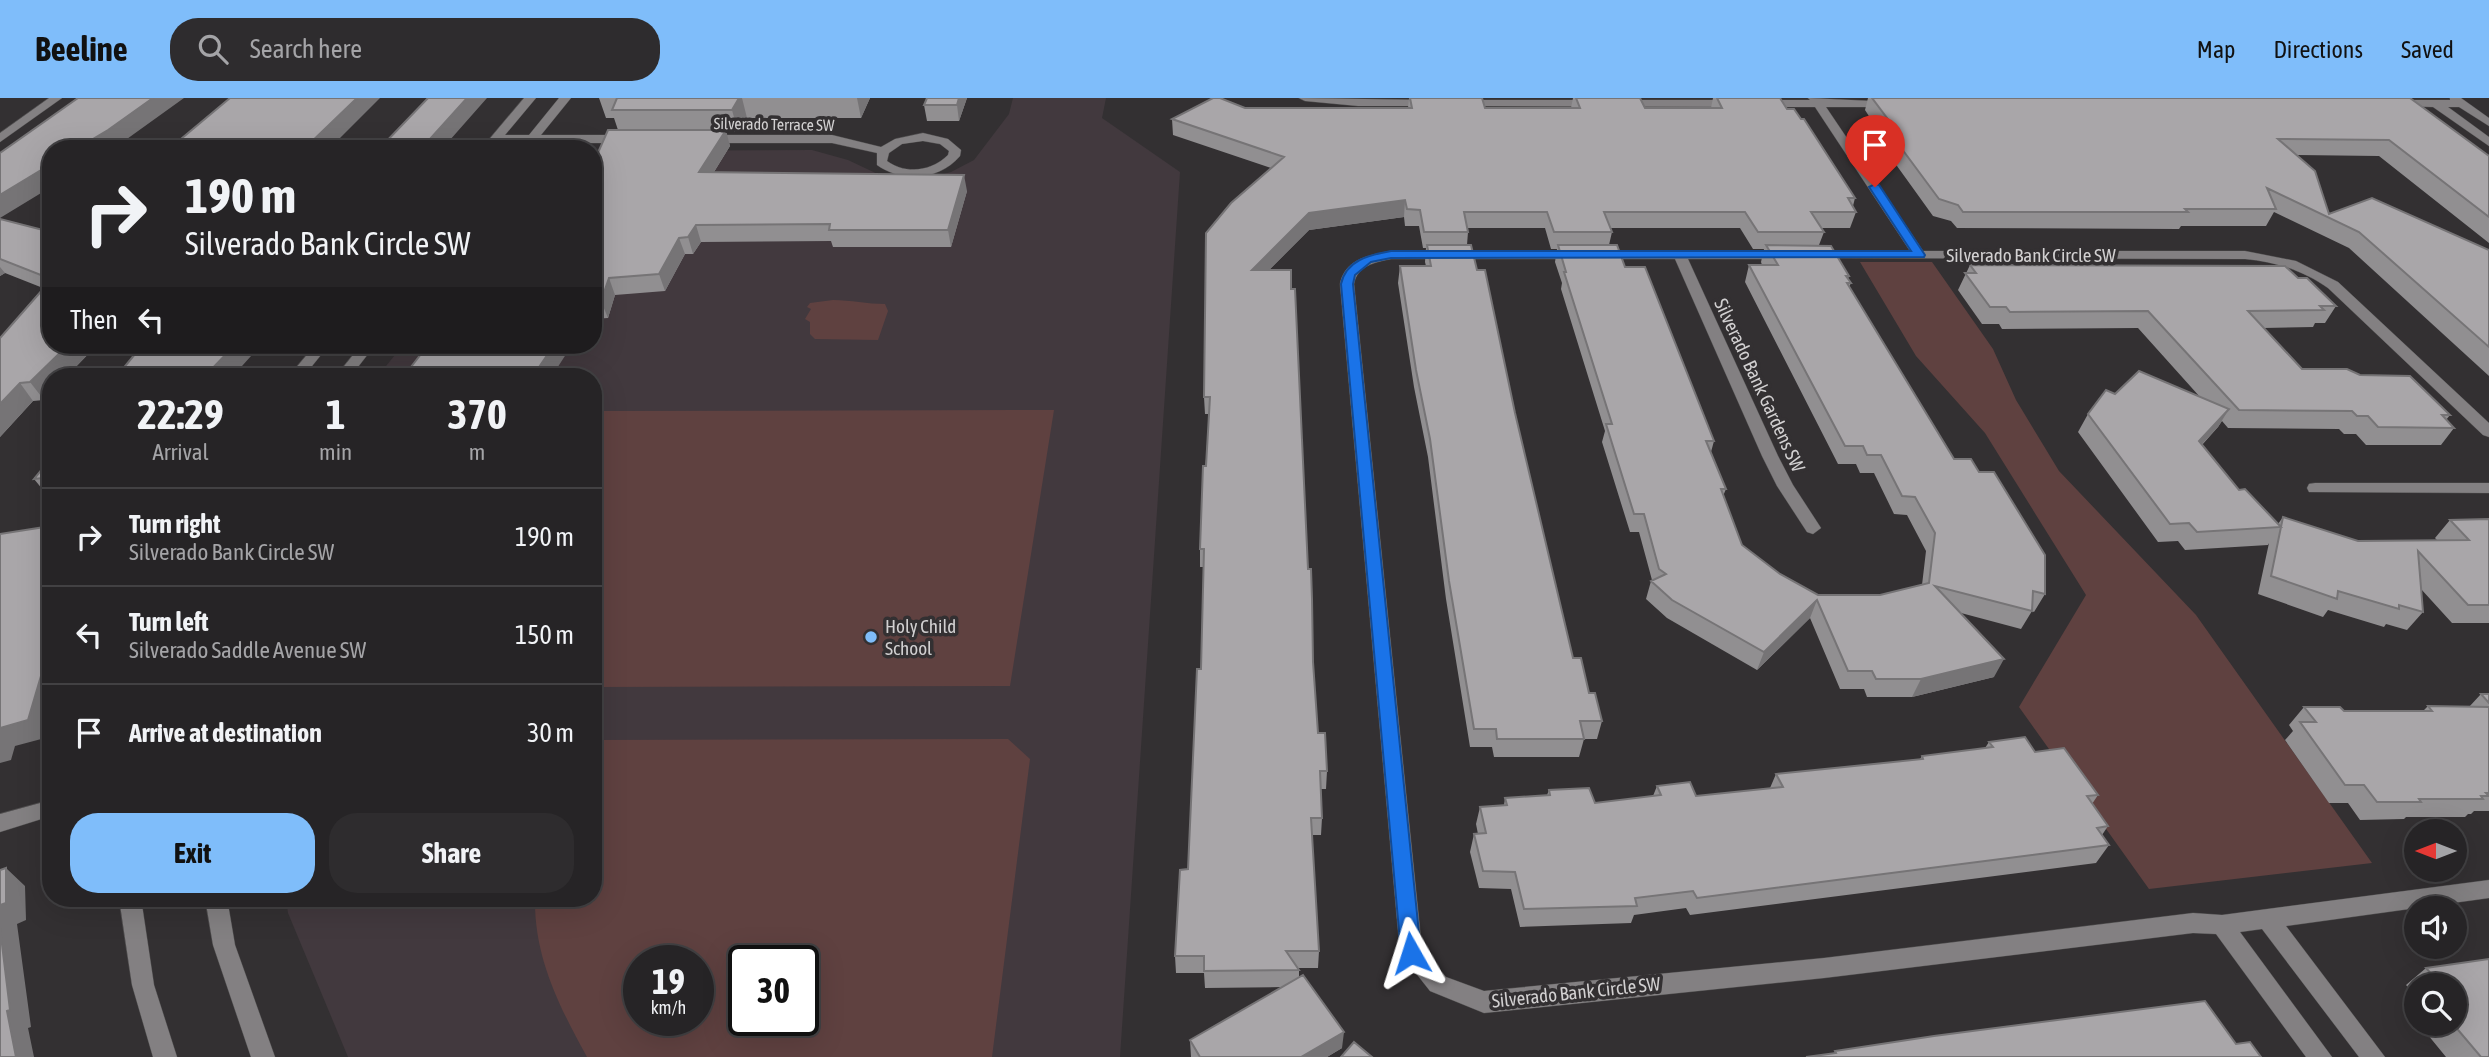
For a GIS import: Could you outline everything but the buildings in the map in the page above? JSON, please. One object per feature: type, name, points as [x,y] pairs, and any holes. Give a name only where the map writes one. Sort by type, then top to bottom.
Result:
[{"type":"street","points":[[0,138],[56,98]]},
{"type":"street","points":[[494,140],[530,98]]},
{"type":"street","points":[[532,140],[565,98]]},
{"type":"street","points":[[1305,98],[1359,103],[1440,103]]},
{"type":"street","points":[[1816,101],[1919,255]]},
{"type":"street","points":[[1453,103],[1816,101],[1907,104]]},
{"type":"street","points":[[2431,101],[2489,142]]},
{"type":"street","points":[[2381,103],[2458,101],[2489,123]]},
{"type":"street","points":[[923,137],[944,141],[955,150],[954,156],[947,163],[918,172],[886,167],[881,162],[883,150],[900,141],[923,137]]},
{"type":"street","points":[[602,141],[640,139]]},
{"type":"street","name":"Silverado Terrace SW","points":[[695,139],[832,139],[883,150]]},
{"type":"street","name":"Silverado Bank Circle SW","points":[[2489,432],[2333,285],[2314,272],[2281,259],[2245,255],[1391,255],[1367,259],[1349,274],[1347,284],[1411,953],[1438,984],[1485,1002],[1825,968],[2193,923],[2222,925],[2489,889]]},
{"type":"street","name":"Silverado Bank Gardens SW","points":[[1679,255],[1770,456],[1785,486],[1813,528]]},
{"type":"street","points":[[303,368],[314,354]]},
{"type":"street","points":[[349,368],[361,354]]},
{"type":"street","points":[[2315,488],[2489,488]]},
{"type":"street","points":[[0,823],[42,811]]},
{"type":"street","points":[[131,907],[143,985],[164,1057]]},
{"type":"street","points":[[217,907],[223,946],[263,1057]]},
{"type":"street","points":[[2267,919],[2373,1057]]},
{"type":"street","points":[[2222,925],[2320,1057]]},
{"type":"shaded area","name":"Holy Child School","points":[[1013,98],[1106,98],[1102,118],[1180,172],[1120,1057],[348,1057],[287,907],[602,907],[602,368],[384,368],[396,354],[602,354],[602,151],[812,150],[848,160],[884,177],[926,179],[951,172],[974,160],[1009,114]]},
{"type":"shaded area","points":[[1860,262],[1932,262],[1993,349],[2016,400],[2059,471],[2196,615],[2372,863],[2149,889],[2019,707],[2086,595],[1985,433],[1916,356]]},
{"type":"shaded area","points":[[833,300],[885,304],[888,311],[878,340],[815,339],[810,334],[810,322],[805,319],[811,309],[807,307],[810,303]]},
{"type":"shaded area","points":[[1054,410],[1010,686],[602,687],[602,411]]},
{"type":"shaded area","points":[[1008,739],[1030,759],[992,1057],[587,1057],[558,1000],[539,941],[535,907],[602,907],[602,740]]},
{"type":"place","name":"Holy Child School","points":[[871,637]]},
{"type":"route","points":[[1411,953],[1347,284],[1349,274],[1367,259],[1391,255],[1919,255],[1875,187]]}]
